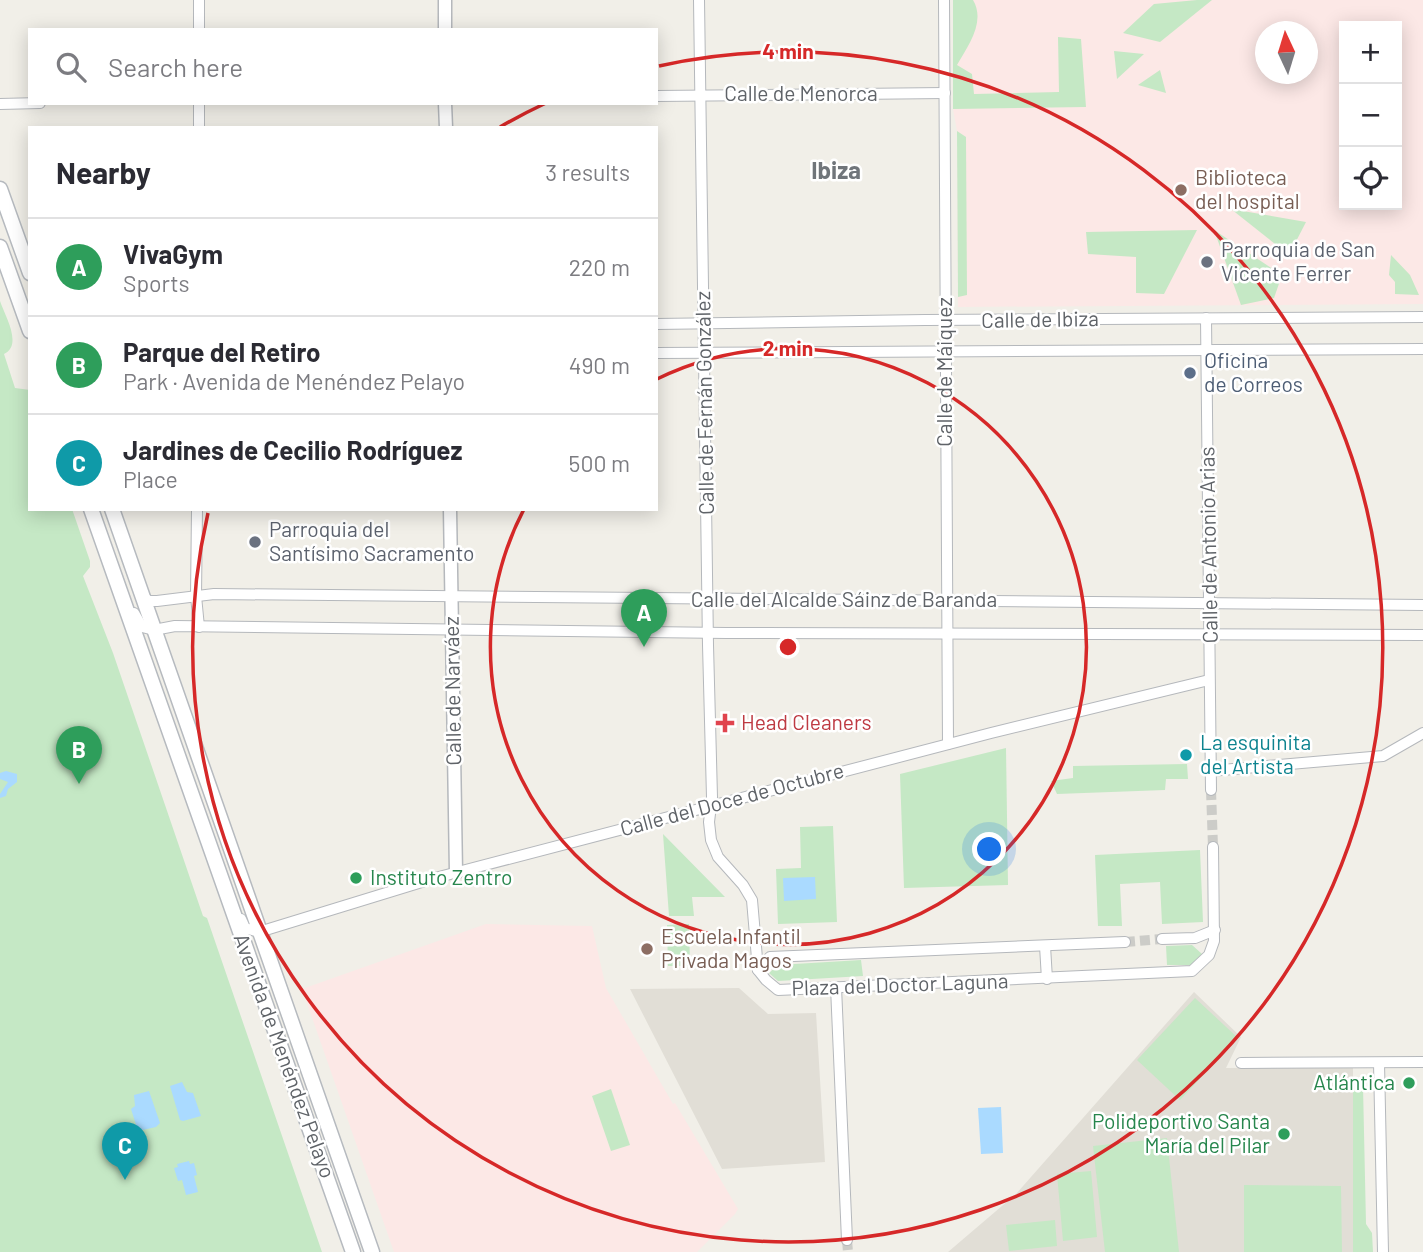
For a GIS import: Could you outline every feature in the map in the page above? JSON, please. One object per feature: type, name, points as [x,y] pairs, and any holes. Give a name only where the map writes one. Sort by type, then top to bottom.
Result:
[{"type":"main road","points":[[0,189],[28,267]]},
{"type":"main road","points":[[0,247],[28,325]]},
{"type":"main road","name":"Avenida de Menéndez Pelayo","points":[[92,511],[353,1252]]},
{"type":"main road","name":"Avenida de Menéndez Pelayo","points":[[113,511],[372,1252]]},
{"type":"street","points":[[199,0],[199,28]]},
{"type":"street","points":[[444,0],[445,28]]},
{"type":"street","name":"Calle de Fernán González","points":[[699,0],[712,806],[709,822],[713,849],[752,900],[758,970]]},
{"type":"street","name":"Calle de Máiquez","points":[[944,0],[948,744]]},
{"type":"street","name":"Calle de Menorca","points":[[658,96],[945,93]]},
{"type":"street","points":[[0,104],[28,103]]},
{"type":"street","points":[[199,105],[199,126]]},
{"type":"street","points":[[445,105],[446,126]]},
{"type":"street","name":"Calle de Ibiza","points":[[658,324],[1423,317]]},
{"type":"street","name":"Calle de Antonio Arias","points":[[1206,318],[1211,790]]},
{"type":"street","name":"Calle de Ibiza","points":[[658,353],[1423,349]]},
{"type":"street","points":[[197,511],[198,627]]},
{"type":"street","name":"Calle de Narváez","points":[[450,511],[456,873]]},
{"type":"street","name":"Avenida de Menéndez Pelayo","points":[[105,552],[111,555],[118,567],[136,620],[142,627],[154,630]]},
{"type":"street","name":"Calle del Alcalde Sáinz de Baranda","points":[[141,596],[153,601],[196,596],[451,596],[1423,605]]},
{"type":"street","name":"Calle del Alcalde Sáinz de Baranda","points":[[154,630],[175,626],[708,633],[1423,635]]},
{"type":"street","name":"Calle del Doce de Octubre","points":[[259,932],[456,873],[948,744],[1209,680]]},
{"type":"street","points":[[1210,771],[1383,756],[1423,733]]},
{"type":"street","points":[[1162,939],[1195,937],[1215,930],[1213,847]]},
{"type":"street","name":"Avenida de Menéndez Pelayo","points":[[214,861],[222,871],[245,928],[259,932]]},
{"type":"street","name":"Plaza del Doctor Laguna","points":[[1125,942],[770,957],[758,970],[778,990],[1192,971],[1209,955],[1215,930]]},
{"type":"street","points":[[1045,946],[1047,979]]},
{"type":"street","points":[[836,987],[847,1240]]},
{"type":"street","points":[[1241,1063],[1423,1062]]},
{"type":"street","points":[[1379,1063],[1383,1252]]},
{"type":"shaded area","points":[[953,0],[1423,0],[1423,304],[958,307],[957,131],[953,109]]},
{"type":"shaded area","points":[[486,924],[592,926],[606,988],[738,1209],[697,1252],[394,1252],[302,989]]},
{"type":"shaded area","points":[[739,988],[768,1014],[816,1013],[825,1162],[722,1169],[630,989]]},
{"type":"shaded area","points":[[1194,992],[1241,1037],[1226,1068],[1353,1067],[1353,1252],[948,1252],[1016,1194]]},
{"type":"green space","points":[[953,0],[973,0],[976,8],[978,17],[974,34],[957,65],[972,74],[974,94],[1059,92],[1058,37],[1081,39],[1086,107],[953,109]]},
{"type":"green space","points":[[1212,0],[1160,42],[1123,33],[1154,4]]},
{"type":"green space","points":[[1114,51],[1144,54],[1117,79]]},
{"type":"green space","points":[[1160,70],[1166,93],[1138,85]]},
{"type":"green space","points":[[957,131],[966,137],[967,295],[958,297]]},
{"type":"green space","points":[[1231,209],[1306,222],[1289,255]]},
{"type":"green space","points":[[1197,230],[1164,294],[1136,293],[1136,257],[1088,254],[1086,232]]},
{"type":"green space","points":[[1214,230],[1282,275],[1274,298],[1241,305]]},
{"type":"green space","points":[[1391,255],[1410,275],[1419,295],[1395,294],[1395,282],[1389,275]]},
{"type":"green space","points":[[0,301],[12,337],[12,344],[4,354],[15,388],[28,390],[28,511],[73,511],[90,561],[90,567],[83,576],[113,653],[203,916],[207,918],[322,1252],[0,1252]]},
{"type":"green space","points":[[1006,748],[1008,885],[904,888],[900,774]]},
{"type":"green space","points":[[1187,764],[1188,779],[1166,779],[1165,790],[1057,794],[1051,781],[1073,778],[1073,766]]},
{"type":"green space","points":[[833,826],[837,922],[778,924],[776,869],[801,868],[800,827]]},
{"type":"green space","points":[[663,834],[725,897],[692,897],[694,916],[669,916]]},
{"type":"green space","points":[[1200,850],[1203,922],[1162,924],[1160,882],[1120,884],[1122,926],[1098,926],[1095,855]]},
{"type":"green space","points":[[689,924],[690,966],[668,966],[667,925]]},
{"type":"green space","points":[[1192,945],[1202,954],[1192,965],[1167,965],[1166,946]]},
{"type":"green space","points":[[861,960],[863,976],[778,981],[769,973],[778,965]]},
{"type":"green space","points":[[1195,998],[1238,1038],[1180,1100],[1137,1060]]},
{"type":"green space","points":[[1353,1086],[1363,1086],[1366,1224],[1372,1233],[1373,1252],[1353,1252]]},
{"type":"green space","points":[[611,1089],[630,1145],[611,1151],[592,1096]]},
{"type":"green space","points":[[1167,1138],[1179,1252],[1105,1252],[1093,1146]]},
{"type":"green space","points":[[1091,1171],[1097,1237],[1063,1241],[1057,1174]]},
{"type":"green space","points":[[1244,1185],[1341,1186],[1342,1252],[1244,1252]]},
{"type":"green space","points":[[1055,1220],[1057,1246],[1009,1251],[1006,1225]]},
{"type":"water","points":[[6,771],[17,774],[17,782],[8,789],[6,796],[0,798],[8,782],[0,779],[0,773]]},
{"type":"water","points":[[815,877],[816,899],[784,901],[783,878]]},
{"type":"water","points":[[182,1082],[187,1092],[193,1093],[201,1116],[183,1121],[180,1120],[170,1086]]},
{"type":"water","points":[[149,1091],[160,1123],[156,1127],[138,1131],[131,1109],[135,1106],[134,1095]]},
{"type":"water","points":[[1001,1107],[1003,1153],[981,1154],[978,1108]]},
{"type":"water","points":[[189,1161],[190,1164],[194,1163],[198,1192],[186,1195],[182,1180],[178,1181],[174,1168],[178,1167],[177,1164]]},
{"type":"tunnel","points":[[1211,790],[1213,847]]},
{"type":"tunnel","points":[[1125,942],[1162,939]]},
{"type":"tunnel","points":[[847,1240],[848,1252]]},
{"type":"place","name":"Biblioteca del hospital","points":[[1181,190]]},
{"type":"place","name":"Parroquia de San Vicente Ferrer","points":[[1207,262]]},
{"type":"place","name":"Oficina de Correos","points":[[1190,373]]},
{"type":"place","name":"Parroquia del Santísimo Sacramento","points":[[255,542]]},
{"type":"place","name":"VivaGym","points":[[644,647]]},
{"type":"place","name":"Head Cleaners","points":[[725,723]]},
{"type":"place","name":"La esquinita del Artista","points":[[1186,755]]},
{"type":"place","name":"Parque del Retiro","points":[[79,784]]},
{"type":"place","name":"Instituto Zentro","points":[[356,878]]},
{"type":"place","name":"Escuela Infantil Privada Magos","points":[[647,949]]},
{"type":"place","name":"Atlántica","points":[[1409,1083]]},
{"type":"place","name":"Polideportivo Santa María del Pilar","points":[[1284,1134]]},
{"type":"place","name":"Jardines de Cecilio Rodríguez","points":[[125,1180]]},
{"type":"district","name":"Ibiza","points":[[836,171]]}]
